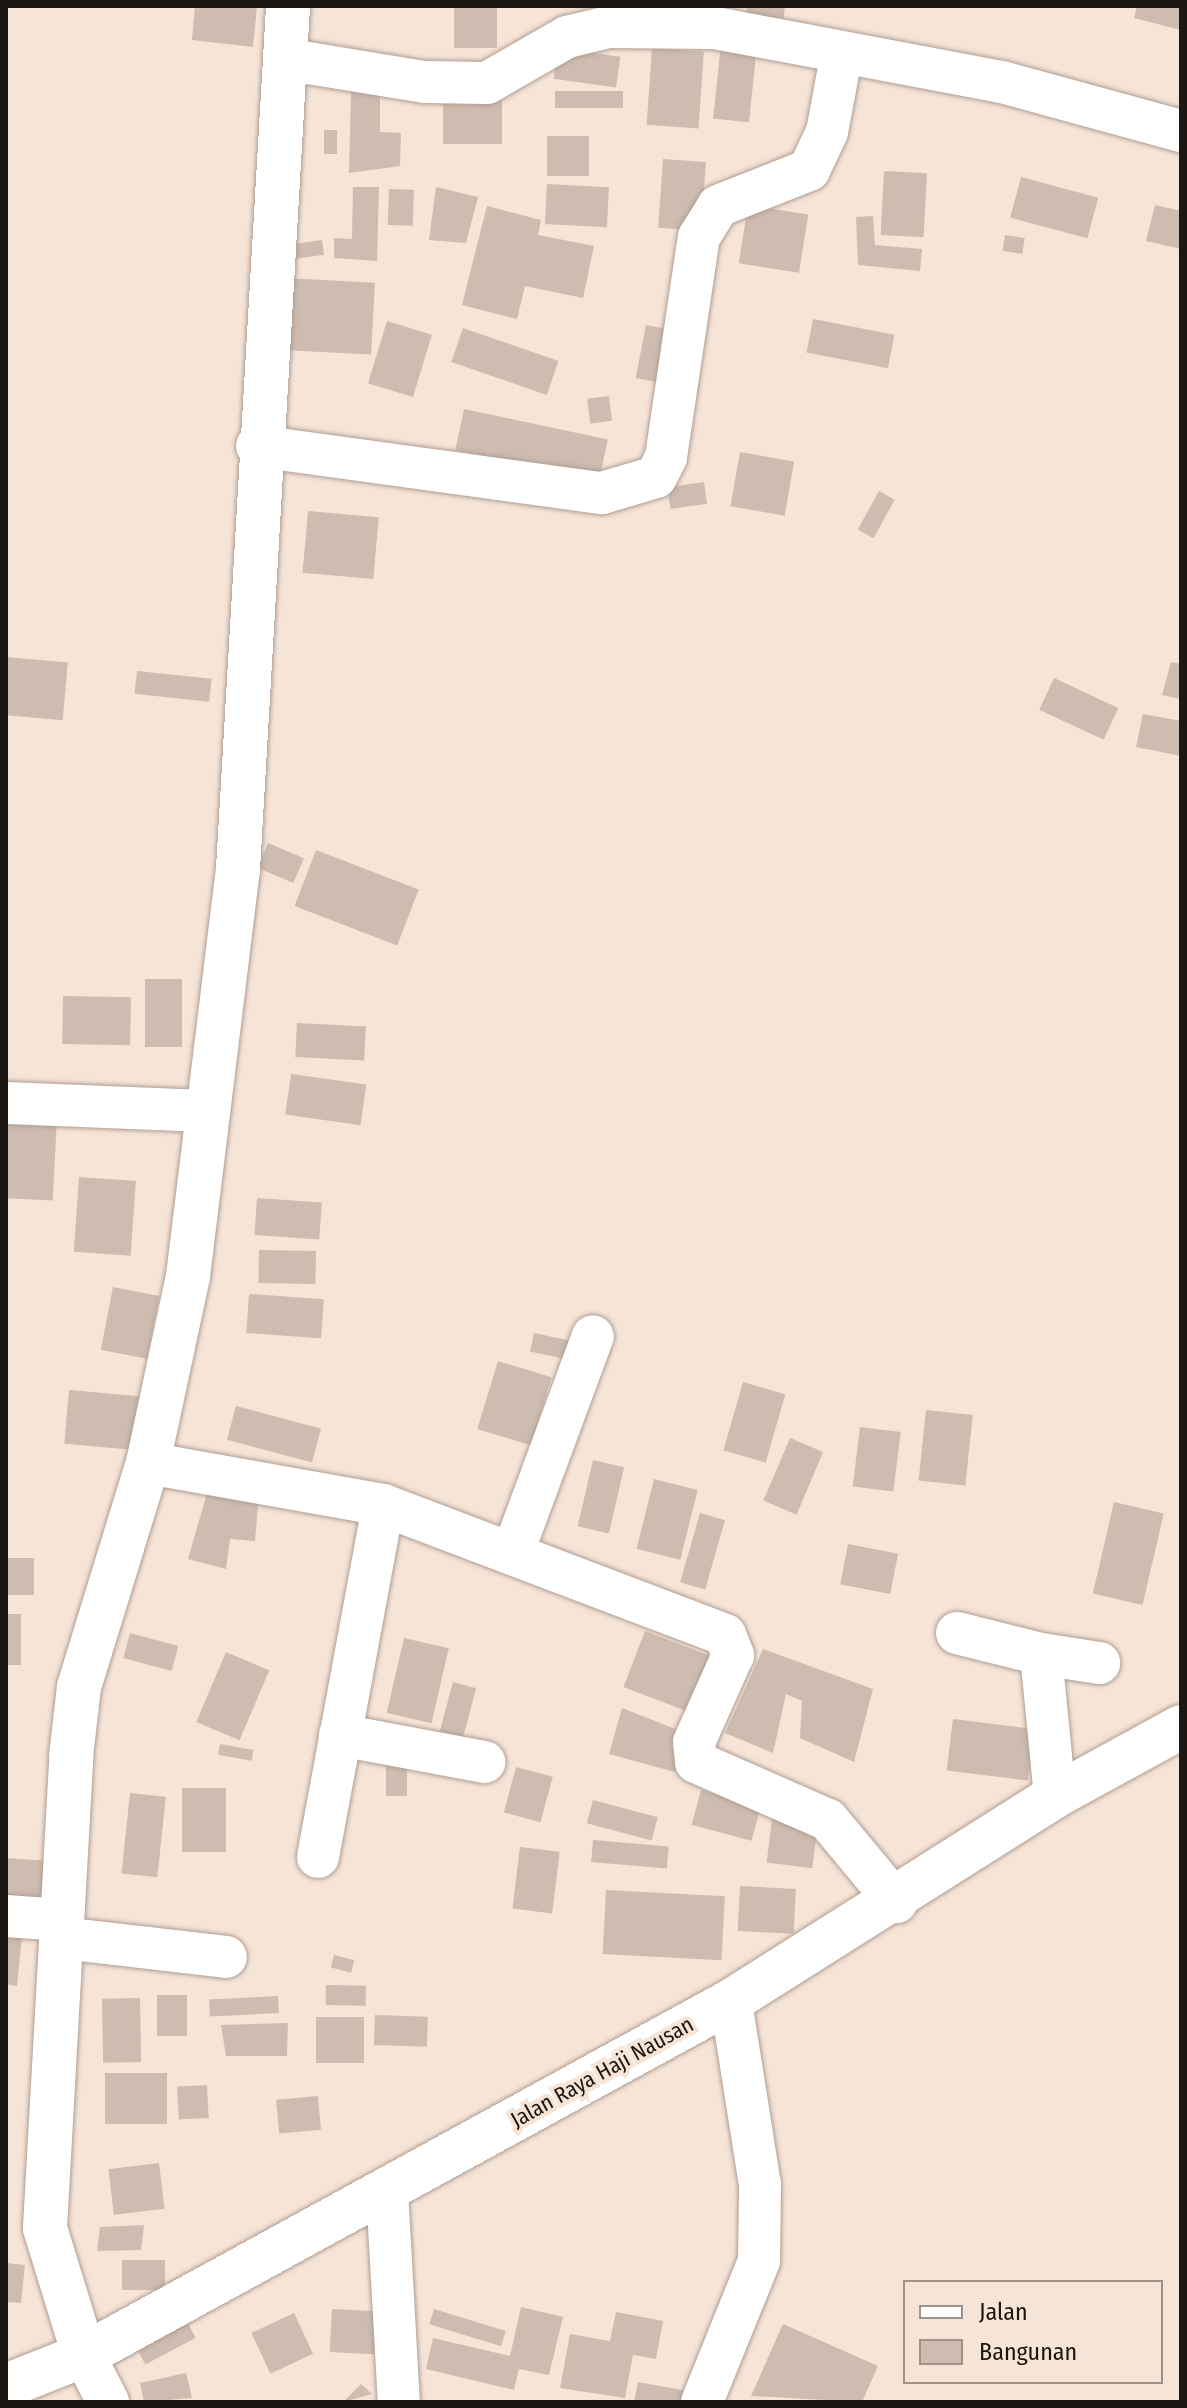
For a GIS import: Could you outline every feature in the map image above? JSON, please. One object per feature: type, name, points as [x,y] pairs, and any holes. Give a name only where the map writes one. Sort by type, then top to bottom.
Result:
[{"type":"street","points":[[108,2402],[84,2355],[45,2228],[79,1687],[148,1463],[188,1276],[209,1111],[240,853],[257,446],[288,6]]},
{"type":"street","points":[[284,59],[467,85],[487,83],[567,37],[608,27],[715,28],[1002,82],[1181,131]]},
{"type":"street","points":[[257,446],[602,493],[656,477],[669,442],[699,237],[718,206],[809,170],[827,132],[842,52]]},
{"type":"street","points":[[6,1103],[209,1111]]},
{"type":"street","points":[[513,1552],[593,1336]]},
{"type":"street","points":[[148,1463],[383,1505],[725,1635],[733,1655],[694,1742],[696,1762],[828,1820],[896,1902]]},
{"type":"street","points":[[318,1857],[383,1505]]},
{"type":"street","points":[[957,1633],[1041,1654],[1099,1663]]},
{"type":"street","points":[[1041,1654],[1055,1796]]},
{"type":"street","name":"Jalan Raya Haji Nausan","points":[[6,2386],[84,2355],[731,2001],[896,1902],[1055,1796],[1181,1727]]},
{"type":"street","points":[[340,1735],[484,1762]]},
{"type":"street","points":[[6,1916],[62,1929],[226,1957]]},
{"type":"street","points":[[702,2402],[759,2261],[760,2185],[731,2001]]},
{"type":"street","points":[[387,2190],[399,2402]]},
{"type":"building","points":[[195,6],[257,6],[253,47],[192,40]]},
{"type":"building","points":[[454,6],[497,6],[497,48],[454,48]]},
{"type":"building","points":[[747,6],[785,6],[783,23],[746,17]]},
{"type":"building","points":[[1137,6],[1181,6],[1181,30],[1134,18]]},
{"type":"building","points":[[721,44],[757,48],[749,122],[713,119]]},
{"type":"building","points":[[558,48],[620,57],[616,87],[554,79]]},
{"type":"building","points":[[652,48],[704,52],[699,128],[647,125]]},
{"type":"building","points":[[555,91],[623,91],[623,108],[555,108]]},
{"type":"building","points":[[351,92],[380,93],[380,132],[401,133],[400,166],[349,173]]},
{"type":"building","points":[[443,100],[502,100],[502,144],[443,144]]},
{"type":"building","points":[[324,130],[337,130],[337,154],[324,154]]},
{"type":"building","points":[[547,136],[589,136],[589,176],[547,176]]},
{"type":"building","points":[[663,159],[706,162],[701,231],[658,228]]},
{"type":"building","points":[[884,171],[927,173],[924,237],[881,235]]},
{"type":"building","points":[[1021,177],[1098,198],[1087,238],[1010,218]]},
{"type":"building","points":[[547,184],[609,187],[607,227],[545,224]]},
{"type":"building","points":[[353,187],[379,187],[377,261],[334,258],[334,238],[352,239]]},
{"type":"building","points":[[436,187],[478,197],[466,243],[429,240]]},
{"type":"building","points":[[389,189],[414,190],[413,226],[388,225]]},
{"type":"building","points":[[748,205],[808,215],[799,273],[739,263]]},
{"type":"building","points":[[1155,205],[1181,211],[1181,249],[1146,241]]},
{"type":"building","points":[[487,206],[541,220],[538,235],[594,246],[583,298],[525,286],[517,319],[462,305]]},
{"type":"building","points":[[873,216],[875,245],[922,249],[920,271],[858,265],[856,217]]},
{"type":"building","points":[[1005,235],[1025,238],[1022,254],[1002,251]]},
{"type":"building","points":[[322,240],[324,255],[290,260],[288,245]]},
{"type":"building","points":[[286,278],[375,283],[371,355],[282,350]]},
{"type":"building","points":[[813,319],[894,335],[888,368],[807,352]]},
{"type":"building","points":[[387,321],[432,335],[413,397],[368,383]]},
{"type":"building","points":[[646,325],[678,331],[668,384],[636,378]]},
{"type":"building","points":[[463,328],[558,361],[547,395],[451,362]]},
{"type":"building","points":[[609,396],[612,421],[590,423],[587,399]]},
{"type":"building","points":[[464,409],[608,440],[599,481],[455,450]]},
{"type":"building","points":[[740,452],[794,462],[785,516],[730,506]]},
{"type":"building","points":[[704,482],[707,504],[670,509],[667,487]]},
{"type":"building","points":[[879,491],[895,500],[873,538],[858,529]]},
{"type":"building","points":[[308,511],[379,517],[373,579],[303,573]]},
{"type":"building","points":[[6,657],[68,662],[63,720],[6,715]]},
{"type":"building","points":[[1171,662],[1181,664],[1181,699],[1162,695]]},
{"type":"building","points":[[137,671],[212,679],[209,702],[135,694]]},
{"type":"building","points":[[1054,678],[1118,708],[1104,740],[1039,710]]},
{"type":"building","points":[[1143,714],[1181,721],[1181,756],[1136,747]]},
{"type":"building","points":[[268,843],[304,858],[293,883],[257,868]]},
{"type":"building","points":[[316,850],[419,889],[397,945],[294,906]]},
{"type":"building","points":[[145,979],[182,979],[182,1047],[145,1047]]},
{"type":"building","points":[[63,996],[131,997],[130,1045],[62,1044]]},
{"type":"building","points":[[297,1023],[366,1027],[364,1061],[295,1057]]},
{"type":"building","points":[[291,1074],[366,1085],[361,1125],[285,1115]]},
{"type":"building","points":[[6,1116],[57,1119],[53,1201],[6,1198]]},
{"type":"building","points":[[79,1177],[136,1181],[131,1256],[74,1252]]},
{"type":"building","points":[[257,1198],[322,1203],[319,1239],[254,1235]]},
{"type":"building","points":[[259,1250],[316,1251],[315,1284],[258,1283]]},
{"type":"building","points":[[113,1287],[159,1296],[147,1359],[101,1350]]},
{"type":"building","points":[[249,1294],[324,1299],[321,1338],[246,1333]]},
{"type":"building","points":[[534,1333],[586,1344],[582,1363],[530,1352]]},
{"type":"building","points":[[498,1361],[552,1377],[531,1445],[477,1429]]},
{"type":"building","points":[[743,1382],[785,1394],[766,1462],[723,1450]]},
{"type":"building","points":[[69,1390],[140,1396],[135,1450],[64,1444]]},
{"type":"building","points":[[236,1406],[321,1429],[312,1463],[227,1440]]},
{"type":"building","points":[[926,1410],[973,1415],[965,1486],[919,1481]]},
{"type":"building","points":[[860,1427],[901,1432],[893,1492],[853,1487]]},
{"type":"building","points":[[790,1438],[823,1452],[797,1515],[763,1501]]},
{"type":"building","points":[[593,1460],[624,1467],[609,1533],[578,1526]]},
{"type":"building","points":[[654,1479],[698,1490],[680,1560],[637,1549]]},
{"type":"building","points":[[209,1486],[259,1492],[255,1541],[230,1539],[226,1569],[188,1559]]},
{"type":"building","points":[[1114,1502],[1164,1513],[1143,1605],[1093,1594]]},
{"type":"building","points":[[700,1513],[725,1520],[705,1589],[680,1582]]},
{"type":"building","points":[[848,1544],[898,1554],[890,1594],[840,1584]]},
{"type":"building","points":[[6,1558],[34,1558],[34,1595],[6,1595]]},
{"type":"building","points":[[6,1614],[21,1614],[21,1665],[6,1665]]},
{"type":"building","points":[[645,1631],[717,1659],[695,1715],[623,1687]]},
{"type":"building","points":[[130,1633],[178,1646],[172,1671],[123,1658]]},
{"type":"building","points":[[404,1638],[449,1648],[431,1723],[387,1713]]},
{"type":"building","points":[[763,1649],[873,1689],[854,1762],[800,1738],[802,1701],[786,1694],[773,1753],[725,1733]]},
{"type":"building","points":[[226,1652],[269,1670],[240,1740],[196,1722]]},
{"type":"building","points":[[453,1682],[476,1688],[463,1737],[440,1731]]},
{"type":"building","points":[[622,1708],[688,1734],[675,1772],[609,1754]]},
{"type":"building","points":[[953,1719],[1034,1729],[1028,1781],[947,1771]]},
{"type":"building","points":[[220,1744],[253,1750],[252,1761],[218,1755]]},
{"type":"building","points":[[386,1758],[407,1758],[407,1796],[386,1796]]},
{"type":"building","points":[[516,1767],[553,1777],[541,1822],[504,1812]]},
{"type":"building","points":[[182,1788],[226,1788],[226,1852],[182,1852]]},
{"type":"building","points":[[701,1790],[761,1806],[752,1841],[692,1825]]},
{"type":"building","points":[[130,1793],[166,1797],[157,1877],[122,1874]]},
{"type":"building","points":[[593,1800],[658,1817],[652,1841],[587,1823]]},
{"type":"building","points":[[773,1811],[819,1817],[812,1868],[767,1863]]},
{"type":"building","points":[[593,1840],[669,1847],[667,1869],[591,1862]]},
{"type":"building","points":[[520,1847],[560,1852],[552,1913],[512,1909]]},
{"type":"building","points":[[6,1858],[50,1861],[47,1908],[6,1905]]},
{"type":"building","points":[[740,1886],[796,1889],[794,1934],[738,1931]]},
{"type":"building","points":[[606,1890],[725,1896],[721,1960],[603,1954]]},
{"type":"building","points":[[6,1926],[23,1926],[17,1986],[6,1984]]},
{"type":"building","points":[[334,1955],[354,1960],[351,1973],[331,1968]]},
{"type":"building","points":[[326,1985],[366,1986],[366,2006],[326,2005]]},
{"type":"building","points":[[157,1995],[187,1995],[187,2036],[157,2036]]},
{"type":"building","points":[[278,1996],[279,2013],[210,2017],[209,2000]]},
{"type":"building","points":[[140,1998],[141,2062],[103,2063],[102,1999]]},
{"type":"building","points":[[375,2015],[428,2017],[427,2047],[374,2045]]},
{"type":"building","points":[[316,2017],[364,2017],[364,2063],[316,2063]]},
{"type":"building","points":[[288,2023],[287,2056],[226,2056],[221,2025]]},
{"type":"building","points":[[105,2073],[167,2073],[167,2124],[105,2124]]},
{"type":"building","points":[[207,2085],[209,2118],[179,2120],[177,2087]]},
{"type":"building","points":[[318,2096],[321,2130],[279,2134],[276,2100]]},
{"type":"building","points":[[159,2163],[165,2209],[114,2215],[108,2169]]},
{"type":"building","points":[[144,2225],[141,2250],[97,2251],[100,2227]]},
{"type":"building","points":[[122,2260],[165,2260],[165,2290],[122,2290]]},
{"type":"building","points":[[6,2263],[25,2265],[21,2303],[6,2302]]},
{"type":"building","points":[[521,2307],[563,2317],[549,2375],[519,2369],[514,2390],[426,2369],[433,2338],[510,2356]]},
{"type":"building","points":[[332,2309],[390,2312],[388,2355],[330,2352]]},
{"type":"building","points":[[434,2309],[506,2331],[501,2346],[429,2324]]},
{"type":"building","points":[[616,2312],[663,2321],[656,2359],[633,2355],[625,2398],[560,2388],[570,2334],[610,2341]]},
{"type":"building","points":[[294,2313],[313,2354],[270,2374],[251,2333]]},
{"type":"building","points":[[183,2314],[196,2338],[145,2365],[133,2341]]},
{"type":"building","points":[[783,2324],[878,2366],[862,2402],[751,2396]]},
{"type":"building","points":[[186,2373],[192,2398],[144,2402],[140,2383]]},
{"type":"building","points":[[638,2382],[693,2392],[691,2402],[634,2402]]},
{"type":"building","points":[[361,2384],[372,2394],[343,2402]]}]
